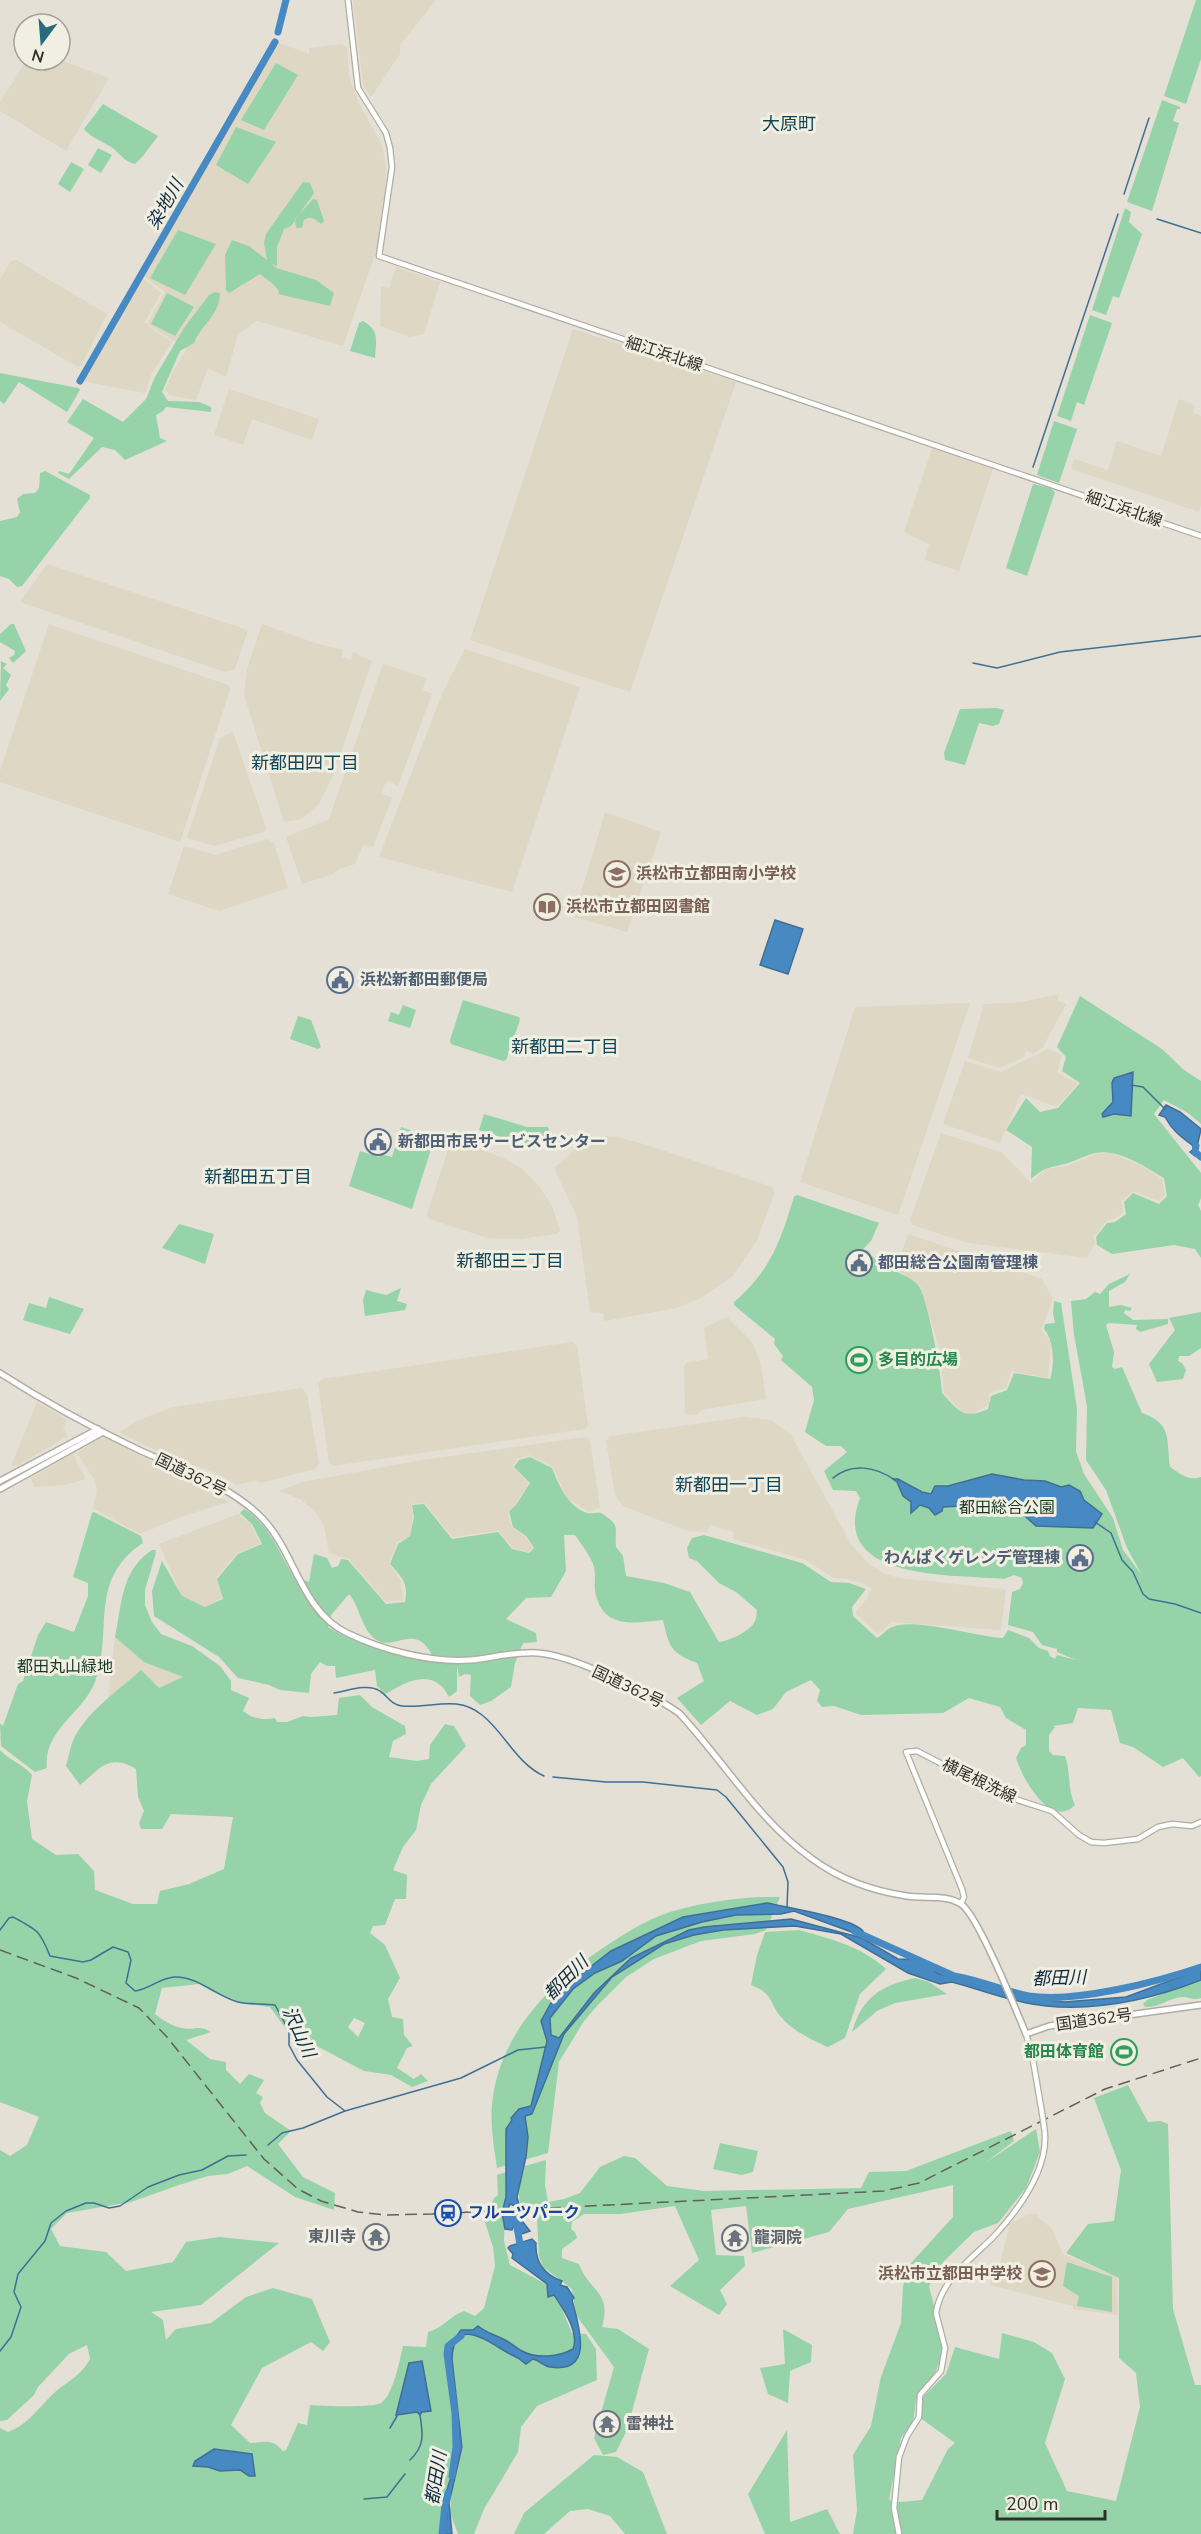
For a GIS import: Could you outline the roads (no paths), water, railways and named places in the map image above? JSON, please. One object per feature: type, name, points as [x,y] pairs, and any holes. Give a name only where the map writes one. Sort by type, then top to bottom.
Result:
[{"type":"highway","name":"国道362号","points":[[0,1373],[75,1419],[239,1498],[256,1512],[280,1541],[317,1609],[345,1632],[421,1658],[466,1660],[538,1653],[562,1657],[659,1699],[679,1713],[776,1827],[813,1860],[843,1878],[886,1893],[946,1899],[961,1904]]},
{"type":"highway","points":[[0,1481],[100,1430]]},
{"type":"highway","points":[[0,1489],[100,1430]]},
{"type":"highway","points":[[961,1904],[975,1920],[1026,2034]]},
{"type":"highway","name":"国道362号","points":[[1026,2034],[1049,2026],[1201,2005]]},
{"type":"main road","name":"細江浜北線","points":[[348,0],[358,88],[386,133],[390,148],[392,167],[380,256],[1201,536]]},
{"type":"main road","name":"横尾根洗線","points":[[961,1904],[964,1897],[962,1889],[906,1752],[917,1751],[1002,1795],[1053,1811],[1079,1835],[1091,1842],[1104,1843],[1138,1839],[1158,1827],[1172,1824],[1192,1826],[1201,1822]]},
{"type":"main road","points":[[898,2534],[894,2508],[899,2457],[907,2436],[919,2417],[920,2395],[941,2371],[945,2348],[936,2313],[937,2308],[947,2286],[959,2270],[998,2232],[1034,2181],[1046,2146],[1032,2054],[1026,2034]]},
{"type":"water","points":[[775,920],[803,929],[788,974],[760,965]]},
{"type":"water","points":[[1133,1072],[1131,1116],[1114,1114],[1103,1117],[1102,1114],[1113,1102],[1114,1078]]},
{"type":"water","points":[[1166,1105],[1180,1112],[1201,1129],[1195,1156],[1190,1152],[1194,1149],[1192,1145],[1170,1126],[1165,1117],[1159,1115]]},
{"type":"water","points":[[992,1474],[1045,1481],[1061,1487],[1069,1485],[1080,1491],[1084,1500],[1102,1514],[1093,1528],[1036,1526],[1007,1500],[997,1503],[994,1508],[943,1507],[942,1511],[935,1515],[929,1508],[920,1505],[911,1513],[911,1502],[903,1496],[897,1482],[893,1479],[898,1479],[922,1492],[931,1494],[935,1486],[948,1486]]},
{"type":"water","points":[[767,1903],[833,1917],[863,1931],[860,1935],[794,1911],[781,1914],[736,1915],[702,1922],[656,1936],[622,1961],[595,1973],[573,1989],[550,2018],[551,2035],[559,2038],[594,1993],[631,1958],[689,1930],[791,1919],[862,1938],[898,1959],[924,1960],[937,1973],[1018,1996],[1064,2002],[1126,1997],[1201,1969],[1201,1980],[1164,1993],[1125,2002],[1086,2007],[1046,2006],[1011,1999],[952,1982],[940,1984],[908,1973],[841,1934],[795,1926],[723,1930],[694,1935],[664,1944],[612,1977],[564,2034],[532,2114],[525,2116],[528,2137],[517,2197],[519,2205],[510,2204],[507,2212],[516,2213],[530,2231],[521,2234],[514,2225],[512,2230],[505,2229],[502,2213],[506,2197],[506,2129],[511,2118],[519,2109],[531,2106],[547,2041],[541,2021],[551,2003],[576,1978],[611,1951],[683,1917]]},
{"type":"water","points":[[532,2239],[536,2243],[541,2266],[550,2275],[562,2281],[560,2285],[567,2287],[574,2298],[572,2300],[580,2334],[579,2355],[574,2363],[564,2367],[550,2367],[533,2359],[526,2364],[478,2336],[468,2334],[460,2336],[455,2344],[452,2359],[462,2447],[449,2503],[452,2534],[444,2534],[447,2518],[446,2493],[456,2461],[459,2435],[448,2357],[455,2338],[461,2330],[473,2330],[478,2326],[528,2354],[554,2355],[573,2349],[575,2342],[569,2320],[554,2295],[548,2297],[547,2284],[512,2258],[513,2254],[508,2248]]},
{"type":"water","points":[[422,2361],[431,2411],[422,2412],[420,2415],[417,2412],[396,2415],[409,2363]]},
{"type":"water","points":[[214,2449],[252,2454],[255,2476],[249,2476],[240,2470],[220,2471],[193,2466],[195,2461]]},
{"type":"waterway","name":"染地川","points":[[278,32],[286,0]]},
{"type":"waterway","name":"染地川","points":[[80,381],[275,42]]},
{"type":"waterway","points":[[1124,194],[1149,118]]},
{"type":"waterway","points":[[1033,467],[1118,214]]},
{"type":"waterway","points":[[1157,219],[1201,233]]},
{"type":"waterway","points":[[973,663],[997,668],[1060,652],[1201,636]]},
{"type":"waterway","points":[[1131,1085],[1143,1087],[1165,1109]]},
{"type":"waterway","points":[[1196,1146],[1195,1152],[1201,1157]]},
{"type":"waterway","points":[[833,1478],[848,1470],[864,1468],[880,1472],[895,1480]]},
{"type":"waterway","points":[[1095,1522],[1111,1533],[1122,1560],[1133,1572],[1143,1594],[1149,1599],[1175,1604],[1201,1613]]},
{"type":"waterway","points":[[334,1693],[370,1688],[380,1691],[398,1705],[463,1705],[490,1722],[518,1756],[534,1771],[544,1776]]},
{"type":"waterway","points":[[553,1777],[606,1782],[643,1782],[717,1790],[726,1797],[783,1867],[788,1882],[787,1907]]},
{"type":"waterway","name":"沢山川","points":[[0,1930],[9,1918],[13,1917],[37,1932],[44,1941],[50,1956],[83,1962],[113,1947],[128,1952],[131,1960],[126,1983],[135,1991],[174,1977],[199,1983],[238,2002],[275,2005],[289,2031],[289,2045],[297,2060],[327,2097],[345,2111]]},
{"type":"waterway","name":"都田川","points":[[854,1931],[954,1976],[1029,1996],[1070,1997],[1116,1990],[1201,1967]]},
{"type":"waterway","points":[[268,2145],[282,2133],[303,2128],[345,2111],[461,2078],[518,2050],[546,2047]]},
{"type":"waterway","points":[[0,2351],[11,2337],[21,2307],[14,2292],[18,2274],[45,2241],[51,2223],[66,2211],[86,2203],[109,2208],[120,2206],[148,2187],[179,2175],[202,2170],[228,2156],[246,2155]]},
{"type":"waterway","name":"都田川","points":[[516,2222],[520,2244],[524,2251]]},
{"type":"waterway","name":"都田川","points":[[452,2476],[456,2447],[455,2413],[447,2354],[448,2346],[461,2336]]},
{"type":"waterway","points":[[410,2460],[421,2445],[420,2415]]},
{"type":"waterway","points":[[390,2428],[397,2416]]},
{"type":"waterway","points":[[364,2499],[387,2497],[405,2474]]},
{"type":"waterway","name":"都田川","points":[[442,2534],[448,2493]]},
{"type":"railway","points":[[0,1950],[76,1978],[139,2008],[167,2037],[264,2159],[298,2189],[321,2201],[358,2212],[385,2215],[884,2191],[919,2183],[1105,2089],[1201,2058]]},
{"type":"place","name":"浜松市立都田南小学校","points":[[617,874]]},
{"type":"place","name":"浜松市立都田図書館","points":[[547,907]]},
{"type":"place","name":"浜松新都田郵便局","points":[[340,980]]},
{"type":"place","name":"新都田市民サービスセンター","points":[[378,1142]]},
{"type":"place","name":"都田総合公園南管理棟","points":[[859,1263]]},
{"type":"place","name":"多目的広場","points":[[859,1360]]},
{"type":"place","name":"わんぱくゲレンデ管理棟","points":[[1080,1558]]},
{"type":"place","name":"都田体育館","points":[[1124,2052]]},
{"type":"place","name":"フルーツパーク","points":[[448,2213]]},
{"type":"place","name":"東川寺","points":[[376,2237]]},
{"type":"place","name":"龍洞院","points":[[735,2238]]},
{"type":"place","name":"浜松市立都田中学校","points":[[1042,2274]]},
{"type":"place","name":"雷神社","points":[[607,2424]]},
{"type":"district","name":"大原町","points":[[789,124]]},
{"type":"district","name":"新都田四丁目","points":[[305,763]]},
{"type":"district","name":"新都田二丁目","points":[[565,1047]]},
{"type":"district","name":"新都田五丁目","points":[[258,1177]]},
{"type":"district","name":"新都田三丁目","points":[[510,1261]]},
{"type":"district","name":"新都田一丁目","points":[[729,1485]]},
{"type":"park label","name":"都田総合公園","points":[[1007,1508]]},
{"type":"park label","name":"都田丸山緑地","points":[[65,1667]]}]
